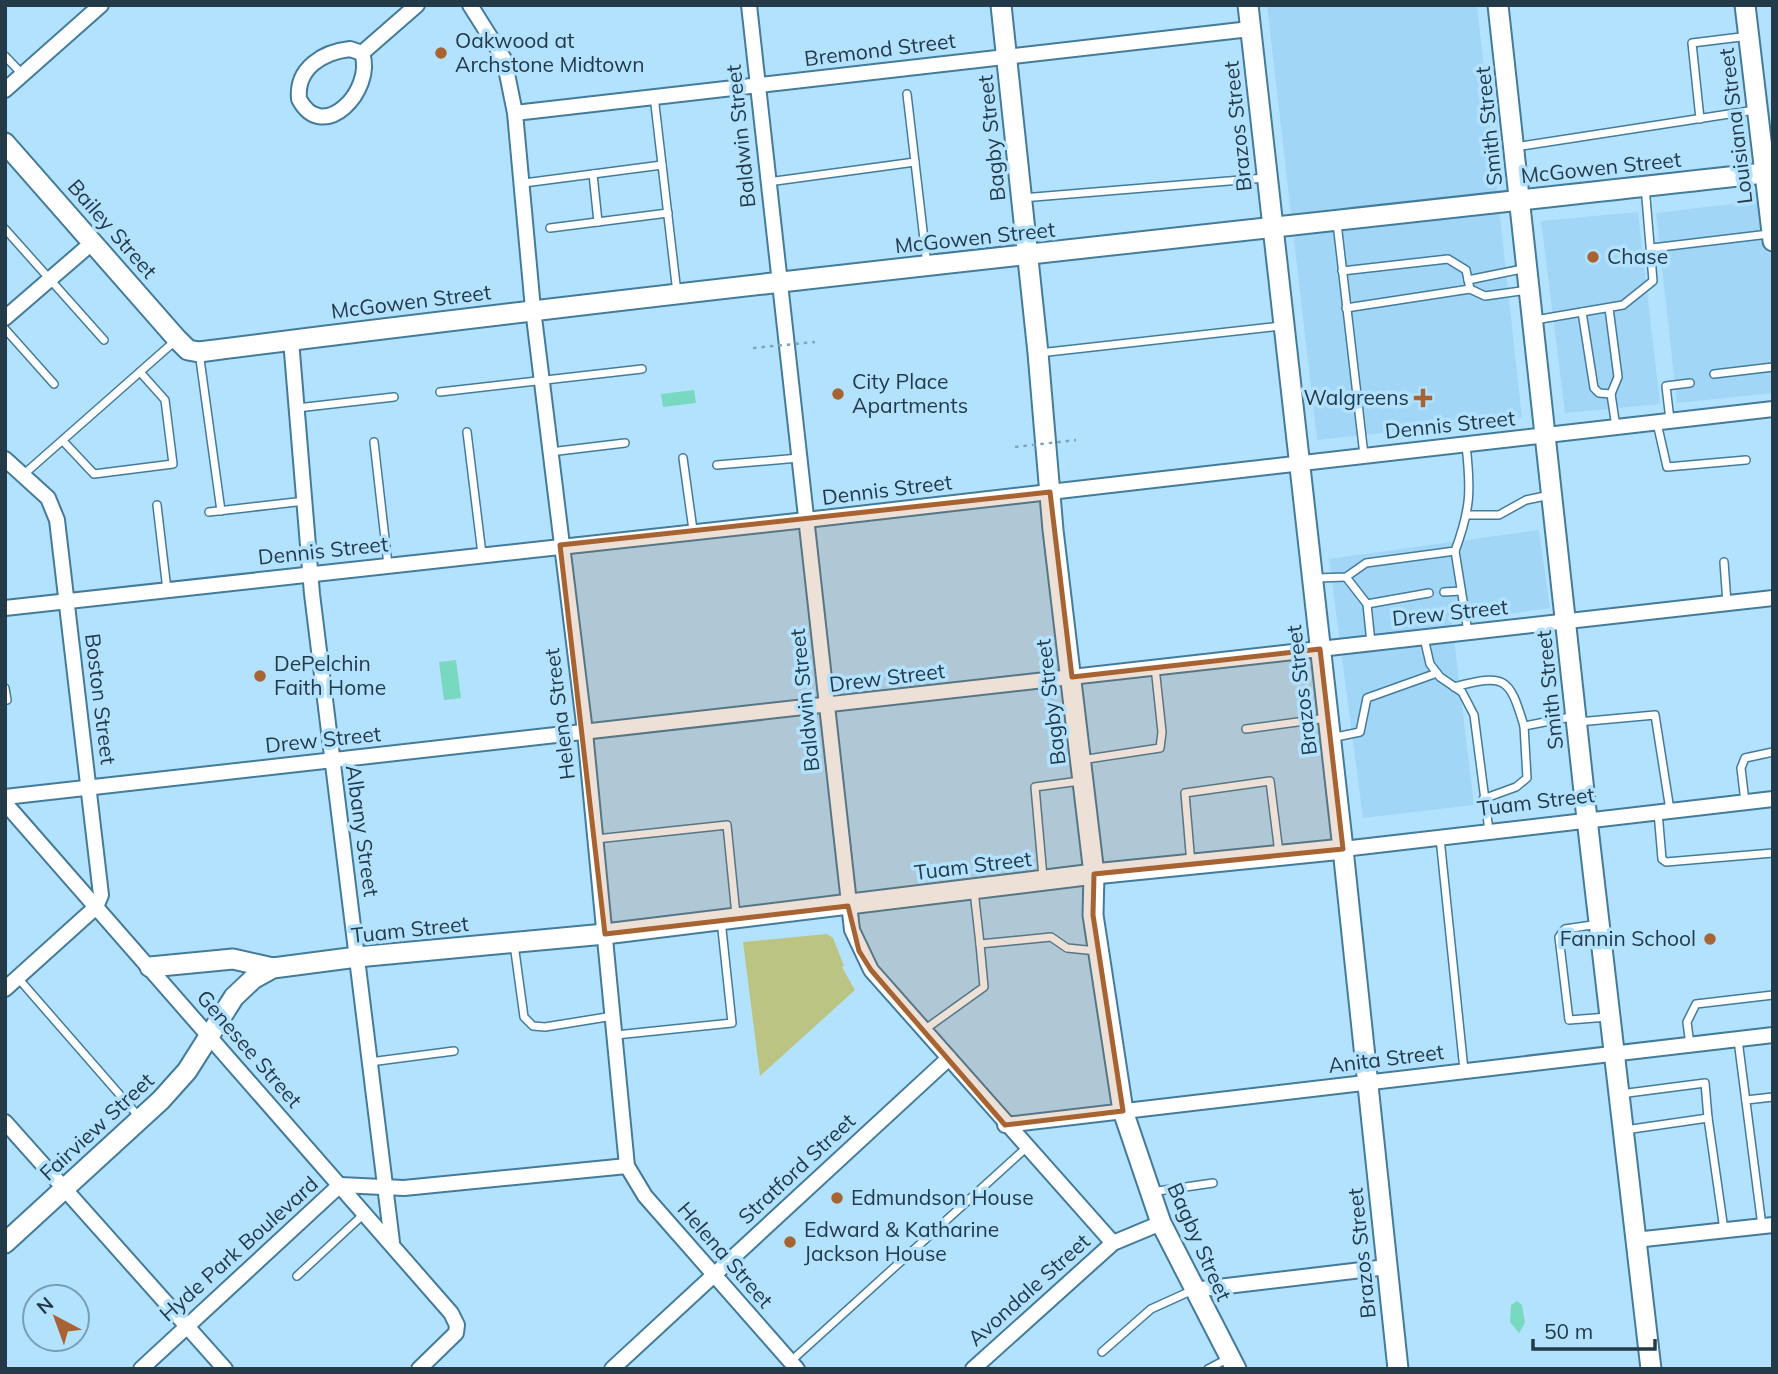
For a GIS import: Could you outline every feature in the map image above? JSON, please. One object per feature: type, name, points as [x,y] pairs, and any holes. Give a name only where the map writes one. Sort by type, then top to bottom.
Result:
[{"type":"main road","name":"Bagby Street","points":[[1001,5],[1050,492],[1094,874],[1093,915],[1124,1111],[1161,1223],[1232,1363]]},
{"type":"main road","name":"Brazos Street","points":[[1248,5],[1343,849],[1398,1369]]},
{"type":"main road","name":"Smith Street","points":[[1498,5],[1587,819],[1651,1369]]},
{"type":"main road","name":"Louisiana Street","points":[[1745,5],[1757,110],[1769,172],[1772,237]]},
{"type":"main road","name":"Bailey Street","points":[[5,143],[187,346]]},
{"type":"main road","name":"McGowen Street","points":[[187,346],[291,340],[533,309],[780,285],[927,265],[1769,172]]},
{"type":"main road","name":"Tuam Street","points":[[209,1035],[234,997],[253,979],[273,968],[357,957],[605,934],[1094,874],[1343,849]]},
{"type":"main road","points":[[150,967],[233,959],[273,968]]},
{"type":"main road","name":"Fairview Street","points":[[5,1243],[141,1119],[187,1072],[209,1035]]},
{"type":"street","points":[[5,90],[101,5]]},
{"type":"street","points":[[362,53],[417,5]]},
{"type":"street","name":"Helena Street","points":[[470,5],[504,59],[515,113],[524,183],[541,381],[584,732],[627,1166],[645,1196],[794,1366]]},
{"type":"street","name":"Baldwin Street","points":[[749,5],[848,906],[855,941],[871,970],[1005,1125],[1113,1244]]},
{"type":"street","name":"Bremond Street","points":[[515,113],[1250,29]]},
{"type":"street","points":[[351,48],[362,53],[365,76],[360,90],[338,113],[321,118],[312,115],[299,99],[298,89],[307,70],[328,53],[351,48]]},
{"type":"street","points":[[5,318],[93,242]]},
{"type":"street","name":"Albany Street","points":[[291,340],[310,573],[383,1187],[392,1242]]},
{"type":"street","name":"Dennis Street","points":[[5,608],[693,530],[806,520],[1773,409]]},
{"type":"street","points":[[5,459],[23,475]]},
{"type":"street","name":"Boston Street","points":[[23,475],[48,498],[57,520],[101,880],[102,895],[96,907]]},
{"type":"street","name":"Drew Street","points":[[5,797],[1773,598]]},
{"type":"street","name":"Tuam Street","points":[[1343,849],[1773,799]]},
{"type":"street","name":"Genesee Street","points":[[5,803],[392,1242],[451,1313],[457,1325],[451,1340],[419,1369]]},
{"type":"street","points":[[5,989],[96,907]]},
{"type":"street","name":"Anita Street","points":[[1005,1125],[1773,1035]]},
{"type":"street","name":"Stratford Street","points":[[612,1369],[949,1058]]},
{"type":"street","points":[[5,1122],[225,1369]]},
{"type":"street","name":"Hyde Park Boulevard","points":[[141,1369],[340,1185],[404,1188],[627,1166]]},
{"type":"street","points":[[1113,1244],[1161,1223]]},
{"type":"street","points":[[1635,1240],[1768,1226]]},
{"type":"street","name":"Avondale Street","points":[[973,1369],[1113,1244]]},
{"type":"street","points":[[1194,1290],[1387,1267]]},
{"type":"lane","points":[[1700,119],[1692,43],[1749,36]]},
{"type":"lane","points":[[5,56],[22,75]]},
{"type":"lane","points":[[907,94],[927,265]]},
{"type":"lane","points":[[654,96],[677,293]]},
{"type":"lane","points":[[1514,147],[1757,110]]},
{"type":"lane","points":[[767,182],[915,162]]},
{"type":"lane","points":[[524,183],[662,166]]},
{"type":"lane","points":[[593,174],[598,222]]},
{"type":"lane","points":[[1021,198],[1266,178]]},
{"type":"lane","points":[[1533,320],[1623,305],[1653,281],[1645,186]]},
{"type":"lane","points":[[550,228],[668,213]]},
{"type":"lane","points":[[1336,220],[1364,455]]},
{"type":"lane","points":[[5,229],[104,340]]},
{"type":"lane","points":[[1652,248],[1772,237]]},
{"type":"lane","points":[[1342,271],[1448,259],[1466,270],[1470,289]]},
{"type":"lane","points":[[1468,280],[1527,268]]},
{"type":"lane","points":[[1346,308],[1470,289],[1485,296],[1530,290]]},
{"type":"lane","points":[[1609,308],[1618,377],[1611,394],[1616,427]]},
{"type":"lane","points":[[1582,312],[1594,388],[1599,393],[1611,394]]},
{"type":"lane","points":[[1038,353],[1283,326]]},
{"type":"lane","points":[[5,328],[54,384]]},
{"type":"lane","points":[[23,475],[140,372],[187,346],[221,511]]},
{"type":"lane","points":[[1714,374],[1773,368]]},
{"type":"lane","points":[[440,392],[642,369]]},
{"type":"lane","points":[[63,440],[94,474],[173,464],[165,400],[140,372]]},
{"type":"lane","points":[[1690,383],[1666,386],[1663,422],[1667,467],[1746,460]]},
{"type":"lane","points":[[297,408],[394,397]]},
{"type":"lane","points":[[467,432],[482,554]]},
{"type":"lane","points":[[374,442],[388,565]]},
{"type":"lane","points":[[549,452],[625,443]]},
{"type":"lane","points":[[1466,444],[1471,488],[1468,515],[1455,551],[1468,632]]},
{"type":"lane","points":[[683,458],[693,530]]},
{"type":"lane","points":[[717,465],[799,458]]},
{"type":"lane","points":[[1468,515],[1499,515],[1526,500],[1551,495]]},
{"type":"lane","points":[[209,512],[305,501]]},
{"type":"lane","points":[[157,505],[167,590]]},
{"type":"lane","points":[[1312,579],[1346,577],[1366,563],[1455,551]]},
{"type":"lane","points":[[1724,562],[1727,603]]},
{"type":"lane","points":[[1346,577],[1367,604],[1371,643]]},
{"type":"lane","points":[[1444,592],[1461,591]]},
{"type":"lane","points":[[1367,604],[1429,593]]},
{"type":"lane","points":[[1423,637],[1430,664],[1437,673],[1462,692],[1474,715],[1489,831]]},
{"type":"lane","points":[[1080,760],[1160,748],[1162,732],[1155,667]]},
{"type":"lane","points":[[1330,738],[1360,732],[1367,698],[1393,686],[1437,673]]},
{"type":"lane","points":[[1454,687],[1488,678],[1509,686],[1524,726],[1527,778],[1517,787],[1483,799]]},
{"type":"lane","points":[[5,688],[7,700]]},
{"type":"lane","points":[[1524,726],[1576,719],[1655,715],[1664,810],[1662,859],[1666,862],[1773,853]]},
{"type":"lane","points":[[1246,729],[1328,718]]},
{"type":"lane","points":[[1745,802],[1741,768],[1748,756],[1773,752]]},
{"type":"lane","points":[[1044,880],[1035,787],[1084,780]]},
{"type":"lane","points":[[1191,864],[1185,793],[1270,780],[1280,855]]},
{"type":"lane","points":[[595,839],[727,825],[732,1023],[616,1035]]},
{"type":"lane","points":[[1440,837],[1464,1070]]},
{"type":"lane","points":[[924,1030],[984,987],[973,888]]},
{"type":"lane","points":[[1600,924],[1565,929],[1559,937],[1569,1020],[1610,1017]]},
{"type":"lane","points":[[980,944],[1051,937],[1067,948],[1098,951]]},
{"type":"lane","points":[[514,943],[524,1017],[533,1026],[545,1027],[614,1016]]},
{"type":"lane","points":[[18,978],[141,1119]]},
{"type":"lane","points":[[1690,1045],[1687,1022],[1696,1004],[1773,995]]},
{"type":"lane","points":[[1738,1039],[1768,1226]]},
{"type":"lane","points":[[369,1062],[454,1051]]},
{"type":"lane","points":[[1619,1094],[1705,1083],[1724,1230]]},
{"type":"lane","points":[[1746,1100],[1773,1097]]},
{"type":"lane","points":[[1623,1130],[1708,1118]]},
{"type":"lane","points":[[794,1366],[1026,1148]]},
{"type":"lane","points":[[1151,1192],[1213,1183]]},
{"type":"lane","points":[[297,1276],[365,1213]]},
{"type":"lane","points":[[1102,1353],[1151,1309],[1194,1290]]},
{"type":"lane","points":[[1208,1369],[1232,1363]]},
{"type":"path","points":[[753,348],[815,342]]},
{"type":"path","points":[[1015,447],[1076,440]]},
{"type":"highlighted area","points":[[1050,492],[1072,677],[1320,649],[1343,849],[1094,874],[1093,915],[1123,1111],[1005,1125],[871,970],[859,951],[848,906],[605,934],[560,545]]},
{"type":"shaded area","points":[[1267,5],[1477,5],[1522,418],[1317,440]]},
{"type":"shaded area","points":[[1773,199],[1773,393],[1677,403],[1656,213]]},
{"type":"shaded area","points":[[1638,212],[1660,404],[1565,413],[1541,221]]},
{"type":"shaded area","points":[[694,390],[696,403],[663,407],[661,394]]},
{"type":"shaded area","points":[[1539,530],[1550,608],[1452,622],[1474,805],[1363,818],[1329,559]]},
{"type":"shaded area","points":[[456,660],[461,698],[444,700],[439,662]]},
{"type":"shaded area","points":[[827,934],[833,938],[844,966],[842,967],[855,990],[760,1076],[743,942]]},
{"type":"shaded area","points":[[1517,1301],[1522,1305],[1525,1323],[1519,1333],[1510,1322],[1511,1305]]},
{"type":"place","name":"Oakwood at Archstone Midtown","points":[[441,53]]},
{"type":"place","name":"Chase","points":[[1593,257]]},
{"type":"place","name":"City Place Apartments","points":[[838,394]]},
{"type":"place","name":"Walgreens","points":[[1423,398]]},
{"type":"place","name":"DePelchin Faith Home","points":[[260,676]]},
{"type":"place","name":"Fannin School","points":[[1710,939]]},
{"type":"place","name":"Edmundson House","points":[[837,1198]]},
{"type":"place","name":"Edward & Katharine Jackson House","points":[[790,1242]]}]
